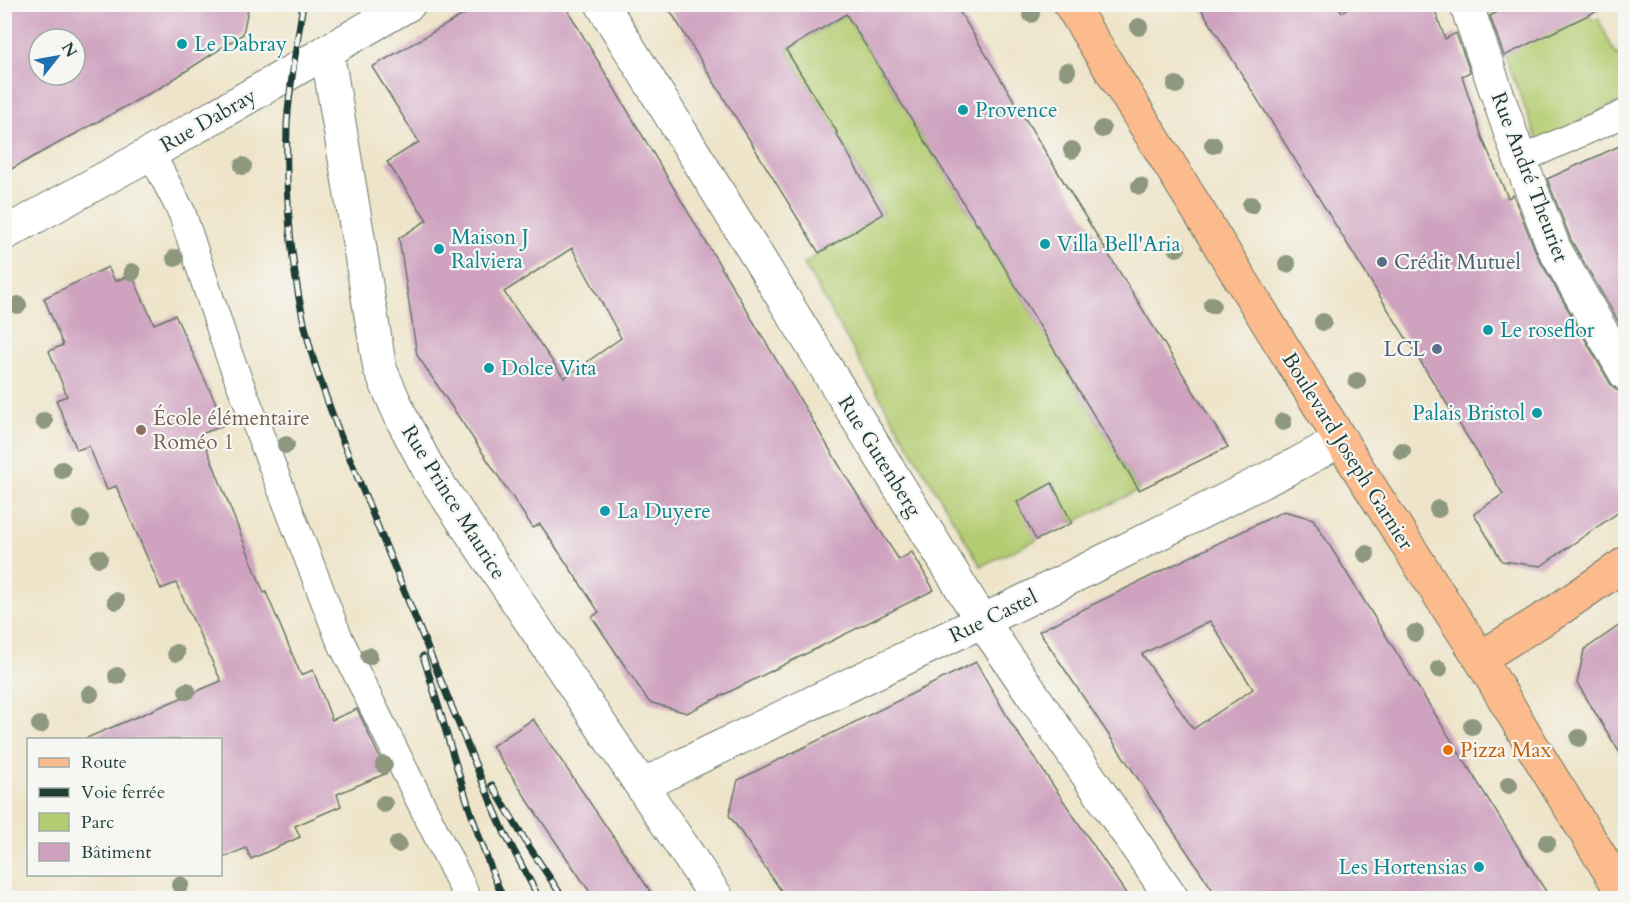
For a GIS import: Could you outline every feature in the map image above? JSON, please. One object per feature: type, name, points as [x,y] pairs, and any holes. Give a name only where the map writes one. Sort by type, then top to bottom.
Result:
[{"type":"main road","name":"Boulevard Joseph Garnier","points":[[1070,4],[1398,531],[1480,658],[1626,898]]},
{"type":"main road","points":[[1480,658],[1555,612],[1626,563]]},
{"type":"street","name":"Rue Dabray","points":[[4,234],[151,153],[409,4]]},
{"type":"street","name":"Rue Gutenberg","points":[[602,4],[982,621],[1172,898]]},
{"type":"street","name":"Rue André Theuriet","points":[[1466,4],[1520,160],[1554,249],[1626,374]]},
{"type":"street","name":"Rue Prince Maurice","points":[[327,51],[380,369],[403,421],[429,470],[717,898]]},
{"type":"street","name":"Rue Castel","points":[[642,786],[1057,585],[1341,440]]},
{"type":"lane","points":[[1520,160],[1626,113]]},
{"type":"lane","points":[[151,153],[182,213],[229,355],[339,638],[467,898]]},
{"type":"green space","points":[[1485,5],[1511,5],[1490,16],[1505,55],[1585,5],[1593,21],[1598,18],[1616,55],[1625,50],[1625,100],[1538,141]]},
{"type":"green space","points":[[846,14],[1044,332],[1139,490],[1072,523],[1052,484],[1036,540],[981,566],[898,428],[804,264],[883,213],[837,132],[786,50]]},
{"type":"building","points":[[4,4],[249,4],[243,34],[163,86],[4,173]]},
{"type":"building","points":[[482,4],[564,4],[845,475],[899,560],[912,552],[934,590],[687,713],[649,702],[592,617],[599,612],[571,570],[540,524],[533,528],[417,355],[399,238],[427,220],[387,162],[419,142],[372,67]],"holes":[[[572,248],[621,338],[564,378],[504,292]]]},
{"type":"building","points":[[666,4],[955,4],[1228,447],[1139,490],[978,224],[846,14],[786,50],[837,132],[883,214],[819,253]]},
{"type":"building","points":[[1198,4],[1337,4],[1342,12],[1354,4],[1433,4],[1445,39],[1456,33],[1470,72],[1462,76],[1482,137],[1508,198],[1513,195],[1538,257],[1610,383],[1616,390],[1626,393],[1626,507],[1541,566],[1502,561],[1474,514],[1503,494]]},
{"type":"building","points":[[1511,4],[1611,4],[1504,56],[1490,16]]},
{"type":"building","points":[[1626,143],[1626,335],[1571,240],[1547,179]]},
{"type":"building","points":[[108,267],[115,281],[132,275],[154,324],[175,315],[226,425],[201,434],[264,593],[266,592],[301,675],[313,670],[332,720],[357,709],[387,773],[337,794],[341,806],[295,826],[300,837],[251,859],[246,848],[222,858],[222,738],[87,738],[221,681],[176,583],[161,589],[116,486],[107,490],[89,446],[77,450],[56,400],[67,396],[49,351],[63,345],[44,298]]},
{"type":"building","points":[[1052,483],[1072,523],[1036,540],[1017,502]]},
{"type":"building","points":[[1284,511],[1313,519],[1550,898],[1218,898],[1039,631]],"holes":[[[1210,621],[1253,689],[1193,729],[1142,654]]]},
{"type":"building","points":[[1626,621],[1626,763],[1577,683],[1584,650]]},
{"type":"building","points":[[976,662],[1011,723],[1129,898],[786,898],[729,815],[738,780]]},
{"type":"building","points":[[533,719],[655,898],[594,898],[538,816],[492,746]]},
{"type":"railway","points":[[303,4],[288,111],[287,182],[294,265],[310,347],[341,437],[483,783],[505,834],[539,898]]},
{"type":"railway","points":[[423,656],[470,809],[503,898]]},
{"type":"railway","points":[[492,785],[563,898]]},
{"type":"place","name":"Le Dabray","points":[[182,44]]},
{"type":"place","name":"Provence","points":[[963,110]]},
{"type":"place","name":"Villa Bell'Aria","points":[[1045,244]]},
{"type":"place","name":"Maison J Ralviera","points":[[439,249]]},
{"type":"place","name":"Crédit Mutuel","points":[[1382,262]]},
{"type":"place","name":"Le roseflor","points":[[1488,330]]},
{"type":"place","name":"LCL","points":[[1437,349]]},
{"type":"place","name":"Dolce Vita","points":[[489,368]]},
{"type":"place","name":"Palais Bristol","points":[[1537,413]]},
{"type":"place","name":"École élémentaire Roméo 1","points":[[141,430]]},
{"type":"place","name":"La Duyere","points":[[605,511]]},
{"type":"place","name":"Pizza Max","points":[[1448,750]]},
{"type":"place","name":"Les Hortensias","points":[[1479,867]]}]
